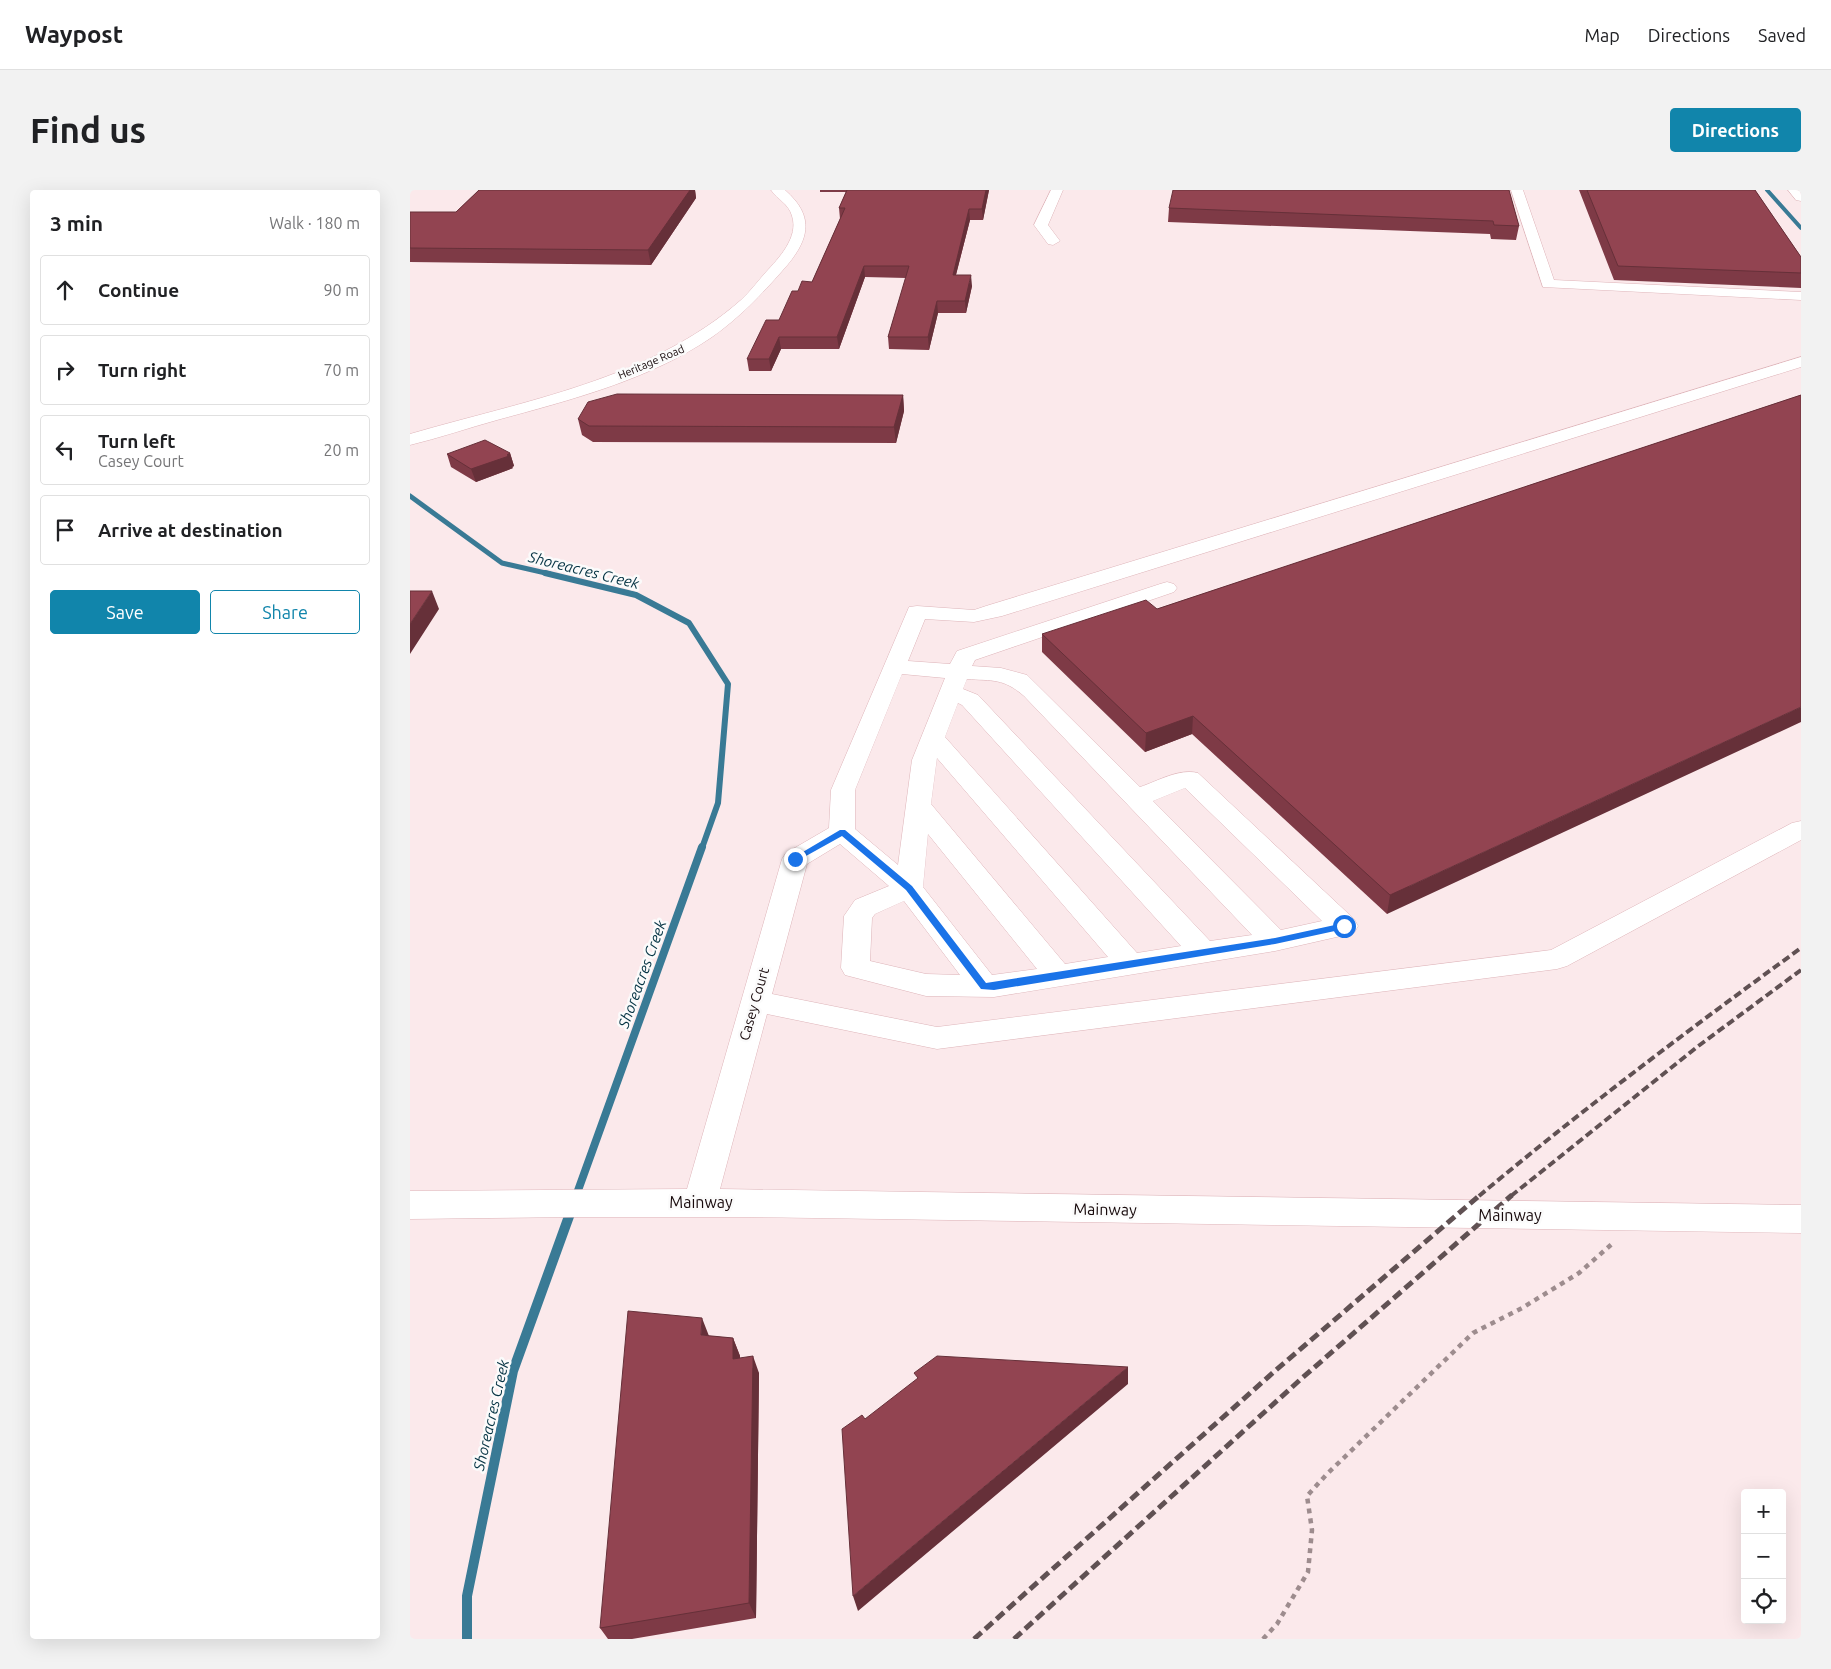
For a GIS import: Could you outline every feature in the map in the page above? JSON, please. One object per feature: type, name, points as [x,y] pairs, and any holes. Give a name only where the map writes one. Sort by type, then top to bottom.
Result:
[{"type":"street","name":"Heritage Road","points":[[414,439],[536,404],[624,374],[675,354],[710,333],[734,316],[757,294],[797,243],[800,225],[799,213],[788,199],[777,190]]},
{"type":"street","points":[[1053,241],[1041,225],[1057,190]]},
{"type":"street","points":[[1517,190],[1548,284],[1801,296]]},
{"type":"street","points":[[1794,190],[1801,190]]},
{"type":"street","points":[[1794,190],[1801,197]]},
{"type":"street","points":[[984,986],[909,888],[842,832],[843,790],[917,612],[974,616],[994,611],[1798,365]]},
{"type":"street","points":[[909,888],[924,760],[965,656],[1168,588]]},
{"type":"street","points":[[895,666],[955,682],[1001,675],[1019,680],[1032,691],[1275,941]]},
{"type":"street","points":[[955,682],[1203,952]]},
{"type":"street","points":[[932,738],[1130,964]]},
{"type":"street","points":[[909,888],[866,907],[858,916],[855,968],[926,986],[984,986],[1059,976],[1275,941],[1344,926],[1189,778],[1136,798]]},
{"type":"street","points":[[919,806],[1059,976]]},
{"type":"street","points":[[755,1001],[937,1038],[1557,959],[1801,829]]},
{"type":"street","name":"Casey Court","points":[[700,1201],[795,859],[842,832]]},
{"type":"street","name":"Mainway","points":[[410,1205],[515,1201],[700,1201],[1454,1216],[1801,1219]]},
{"type":"path","points":[[1263,1639],[1277,1624],[1308,1572],[1312,1530],[1308,1496],[1326,1475],[1473,1333],[1522,1308],[1579,1273],[1593,1262],[1639,1217]]},
{"type":"building","points":[[479,190],[690,190],[648,250],[410,248],[410,212],[456,212]]},
{"type":"building","points":[[847,190],[986,190],[982,209],[969,209],[953,275],[971,275],[965,301],[937,301],[928,337],[888,337],[909,266],[864,266],[837,337],[779,337],[769,359],[747,359],[766,320],[779,320],[792,291],[798,291],[802,281],[812,282],[845,208],[839,208]]},
{"type":"building","points":[[1173,190],[1509,190],[1519,226],[1494,225],[1493,221],[1169,208]]},
{"type":"building","points":[[1587,190],[1755,190],[1801,257],[1801,273],[1618,266]]},
{"type":"building","points":[[617,394],[903,395],[894,427],[589,426],[578,419],[588,402]]},
{"type":"building","points":[[1801,395],[1801,707],[1390,895],[1193,716],[1146,733],[1042,634],[1146,600],[1157,609]]},
{"type":"building","points":[[485,440],[510,453],[507,455],[509,456],[471,469],[447,454]]},
{"type":"building","points":[[410,591],[432,591],[410,624]]},
{"type":"building","points":[[628,1311],[702,1318],[701,1335],[733,1338],[733,1359],[753,1356],[749,1603],[600,1628]]},
{"type":"building","points":[[937,1356],[1128,1367],[853,1596],[842,1429],[862,1415],[865,1419],[918,1378],[914,1373]]},
{"type":"waterway","points":[[1767,190],[1801,228]]},
{"type":"waterway","name":"Shoreacres Creek","points":[[410,496],[502,563],[550,574]]},
{"type":"waterway","name":"Shoreacres Creek","points":[[545,573],[636,595],[689,623],[728,684],[718,803],[702,848]]},
{"type":"waterway","name":"Shoreacres Creek","points":[[576,1196],[702,847]]},
{"type":"waterway","name":"Shoreacres Creek","points":[[467,1639],[467,1596],[513,1371],[572,1208]]},
{"type":"railway","points":[[1479,1196],[1638,1069],[1801,948]]},
{"type":"railway","points":[[1511,1196],[1697,1047],[1801,970]]},
{"type":"railway","points":[[974,1639],[1276,1370],[1480,1195]]},
{"type":"railway","points":[[1014,1639],[1301,1379],[1512,1195]]},
{"type":"route","points":[[795,859],[842,832],[909,888],[984,986],[994,986],[1275,941],[1344,926]]}]
